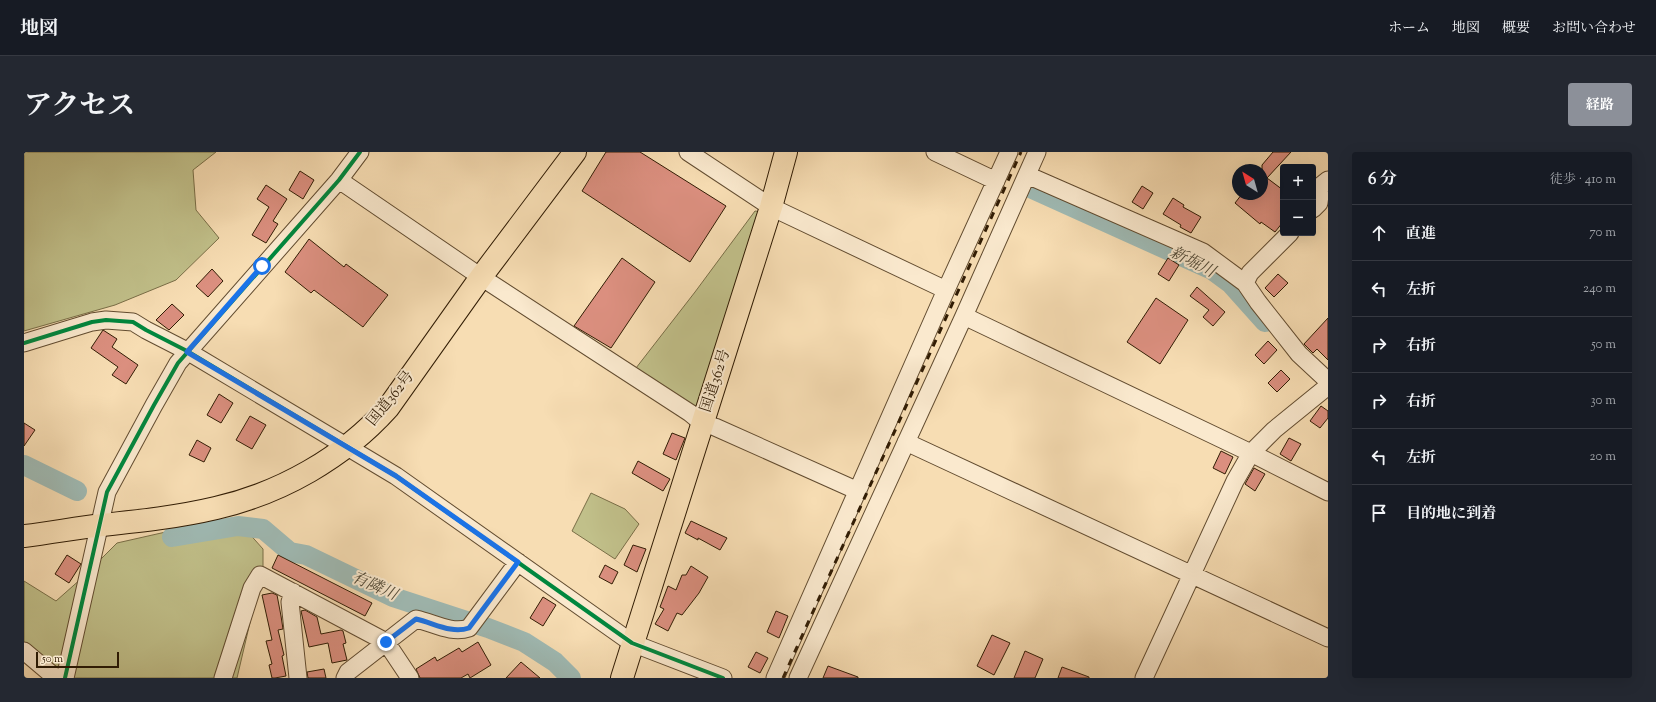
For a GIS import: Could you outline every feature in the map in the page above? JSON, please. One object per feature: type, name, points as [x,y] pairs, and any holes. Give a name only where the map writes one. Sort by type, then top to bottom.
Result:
[{"type":"highway","name":"国道362号","points":[[24,536],[161,519],[223,506],[294,480],[320,466],[347,447],[371,427],[388,408],[481,277],[575,152]]},
{"type":"highway","name":"国道362号","points":[[622,678],[699,438],[702,423],[771,207],[786,152]]},
{"type":"street","points":[[65,678],[107,492],[175,369],[187,352],[339,180],[360,152]]},
{"type":"street","points":[[688,152],[771,207],[946,290]]},
{"type":"street","points":[[935,152],[996,181]]},
{"type":"street","points":[[775,678],[946,290],[1009,152]]},
{"type":"street","points":[[798,678],[964,316],[1037,152]]},
{"type":"street","points":[[1027,175],[1203,252],[1245,283],[1258,302],[1326,389],[1274,430],[1252,453],[1235,481],[1144,678]]},
{"type":"street","points":[[339,180],[481,277],[690,413],[702,423],[716,427],[858,491]]},
{"type":"street","points":[[1316,206],[1319,203],[1320,195],[1318,188],[1328,180]]},
{"type":"street","points":[[1245,283],[1250,273],[1287,236]]},
{"type":"street","points":[[964,316],[1252,453],[1328,492]]},
{"type":"street","points":[[24,343],[92,322],[106,320],[133,322],[187,352],[396,476],[632,643],[723,678]]},
{"type":"street","points":[[906,442],[1328,638]]},
{"type":"street","points":[[345,678],[348,672],[416,619],[461,631],[473,622],[518,562]]},
{"type":"street","points":[[223,678],[252,588],[260,575],[386,642],[410,678]]},
{"type":"street","points":[[293,592],[290,602],[298,678]]},
{"type":"street","points":[[24,651],[56,678]]},
{"type":"shaded area","points":[[24,152],[216,152],[193,170],[196,210],[219,238],[176,280],[115,305],[24,331]]},
{"type":"shaded area","points":[[755,211],[769,213],[699,410],[636,368]]},
{"type":"shaded area","points":[[591,493],[625,509],[639,524],[615,559],[572,531]]},
{"type":"shaded area","points":[[238,521],[263,549],[263,567],[237,678],[63,678],[24,649],[24,581],[56,601],[82,578],[117,543],[179,529]]},
{"type":"building","points":[[606,152],[640,152],[726,206],[690,262],[582,191]]},
{"type":"building","points":[[1273,152],[1291,152],[1268,177],[1268,164],[1263,164]]},
{"type":"building","points":[[300,171],[314,180],[303,199],[289,190]]},
{"type":"building","points":[[1268,179],[1280,188],[1280,226],[1275,232],[1261,222],[1260,224],[1235,203],[1237,200],[1268,200]]},
{"type":"building","points":[[266,185],[287,199],[273,221],[278,224],[266,243],[252,235],[269,207],[257,199]]},
{"type":"building","points":[[1142,186],[1153,193],[1143,209],[1132,202]]},
{"type":"building","points":[[1173,198],[1184,205],[1183,207],[1201,217],[1191,233],[1180,227],[1181,225],[1163,214]]},
{"type":"building","points":[[309,239],[344,267],[346,264],[388,295],[363,327],[314,290],[311,293],[285,272]]},
{"type":"building","points":[[622,258],[655,282],[611,348],[574,326]]},
{"type":"building","points":[[1168,258],[1179,265],[1169,281],[1158,274]]},
{"type":"building","points":[[212,269],[223,281],[208,297],[196,286]]},
{"type":"building","points":[[1278,274],[1288,283],[1274,297],[1265,288]]},
{"type":"building","points":[[1197,287],[1225,312],[1213,326],[1203,317],[1209,310],[1190,296]]},
{"type":"building","points":[[1156,298],[1188,320],[1160,364],[1127,342]]},
{"type":"building","points":[[172,304],[184,315],[169,330],[156,320]]},
{"type":"building","points":[[1328,318],[1328,360],[1317,349],[1313,353],[1304,344]]},
{"type":"building","points":[[103,330],[117,339],[112,347],[138,365],[126,384],[112,375],[118,367],[91,348]]},
{"type":"building","points":[[1268,341],[1277,350],[1264,364],[1255,355]]},
{"type":"building","points":[[1281,370],[1290,379],[1277,392],[1268,383]]},
{"type":"building","points":[[219,394],[233,403],[221,423],[207,415]]},
{"type":"building","points":[[1321,406],[1328,411],[1328,418],[1320,428],[1310,421]]},
{"type":"building","points":[[250,416],[266,425],[252,449],[236,440]]},
{"type":"building","points":[[24,423],[35,430],[24,446]]},
{"type":"building","points":[[672,433],[685,438],[676,460],[663,454]]},
{"type":"building","points":[[1289,438],[1301,444],[1291,461],[1280,454]]},
{"type":"building","points":[[197,440],[211,448],[204,462],[189,455]]},
{"type":"building","points":[[1221,451],[1233,457],[1225,474],[1213,468]]},
{"type":"building","points":[[638,461],[670,479],[663,491],[632,473]]},
{"type":"building","points":[[1254,468],[1265,474],[1255,491],[1245,484]]},
{"type":"building","points":[[691,521],[727,538],[720,550],[685,533]]},
{"type":"building","points":[[633,545],[646,549],[637,572],[624,565]]},
{"type":"building","points":[[67,555],[81,564],[69,583],[55,574]]},
{"type":"building","points":[[278,555],[372,603],[365,616],[272,568]]},
{"type":"building","points":[[605,565],[618,572],[612,584],[599,577]]},
{"type":"building","points":[[691,566],[708,577],[699,593],[682,615],[677,613],[668,631],[655,624],[664,609],[660,607],[668,586],[676,590],[682,575],[686,575]]},
{"type":"building","points":[[272,593],[277,595],[281,616],[283,629],[278,630],[284,655],[282,656],[286,676],[275,678],[272,678],[269,665],[272,664],[266,641],[272,640],[262,595]]},
{"type":"building","points":[[543,597],[556,605],[543,626],[530,618]]},
{"type":"building","points":[[305,610],[317,617],[321,634],[341,630],[343,631],[346,643],[343,644],[347,660],[332,663],[328,643],[309,647],[301,611]]},
{"type":"building","points":[[776,611],[788,616],[779,638],[767,632]]},
{"type":"building","points":[[992,635],[1010,643],[994,675],[977,666]]},
{"type":"building","points":[[478,642],[491,665],[470,678],[468,674],[461,678],[420,678],[416,669],[435,657],[437,661],[459,648],[462,652]]},
{"type":"building","points":[[1025,651],[1043,659],[1035,678],[1014,678]]},
{"type":"building","points":[[756,652],[768,658],[760,673],[748,667]]},
{"type":"building","points":[[521,662],[540,678],[506,678]]},
{"type":"building","points":[[828,666],[858,677],[858,678],[823,678]]},
{"type":"building","points":[[1062,667],[1089,677],[1089,678],[1058,678]]},
{"type":"building","points":[[324,669],[326,678],[308,678],[307,672]]},
{"type":"waterway","name":"新堀川","points":[[1030,188],[1212,270],[1231,284],[1265,322]]},
{"type":"waterway","name":"有隣川","points":[[24,465],[77,491]]},
{"type":"waterway","name":"有隣川","points":[[172,537],[238,526],[263,529],[290,552],[306,555],[393,597],[488,628],[524,642],[555,662],[571,678]]},
{"type":"railway","points":[[783,678],[1021,152]]},
{"type":"cycle path","points":[[65,678],[107,492],[154,405],[178,363],[339,180],[360,152]]},
{"type":"cycle path","points":[[24,343],[92,322],[106,320],[133,322],[187,351],[396,476],[632,643],[723,678]]},
{"type":"route","points":[[262,266],[187,352],[396,476],[518,562],[469,628],[461,631],[453,630],[416,619],[386,642]]}]
